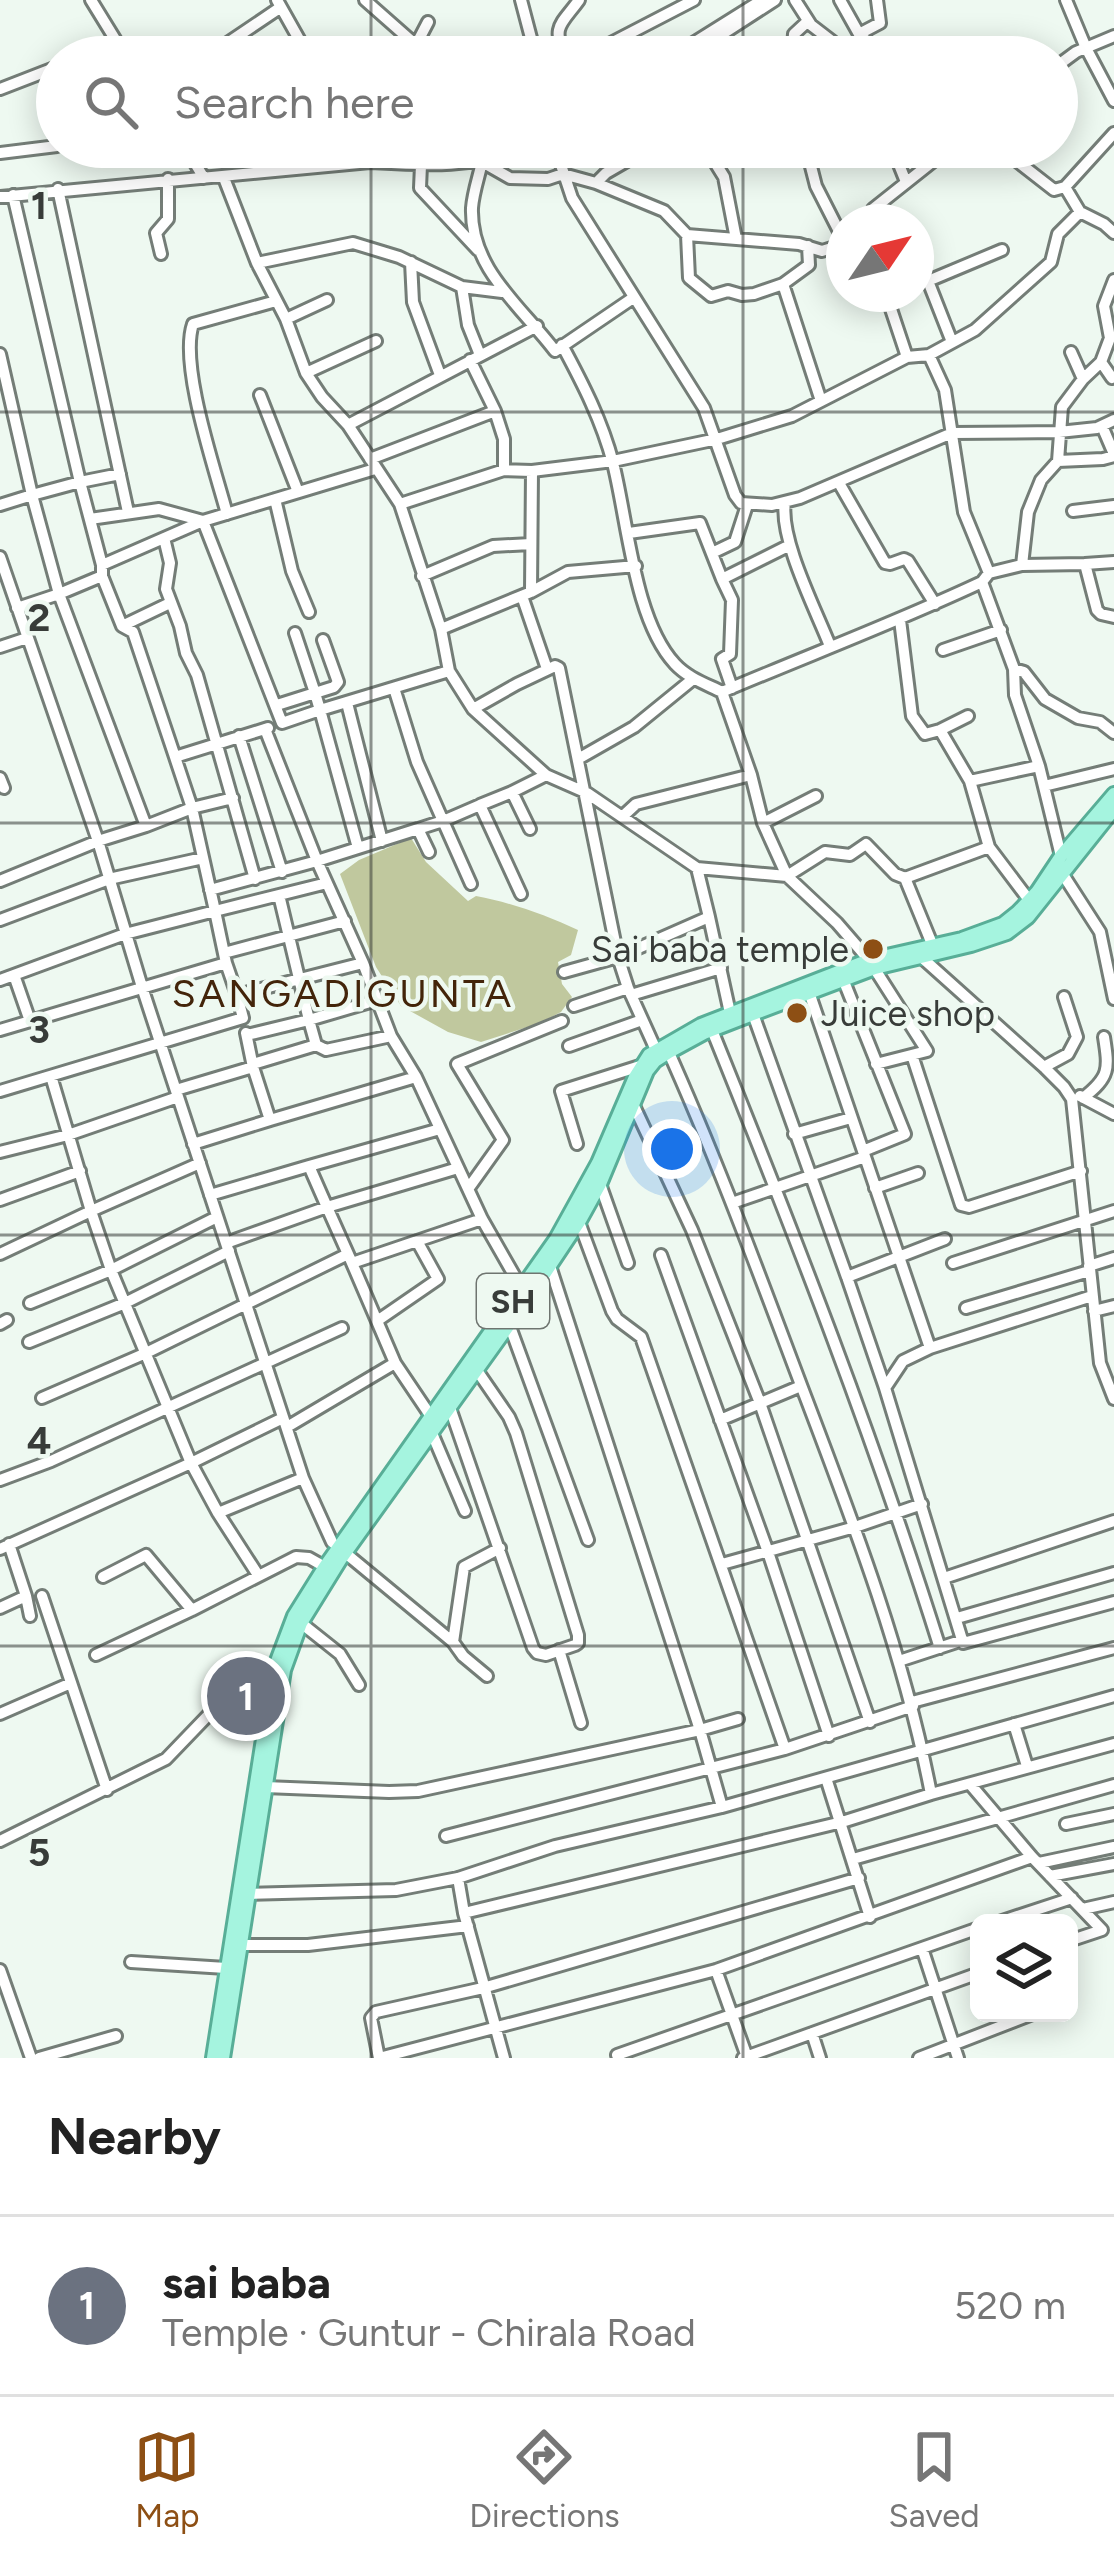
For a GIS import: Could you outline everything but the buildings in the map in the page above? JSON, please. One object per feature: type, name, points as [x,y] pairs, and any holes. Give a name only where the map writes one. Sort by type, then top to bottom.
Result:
[{"type":"main road","name":"SH","points":[[916,952],[993,929],[1011,918],[1114,794]]},
{"type":"main road","name":"SH","points":[[223,2058],[266,1787],[279,1669],[342,1550],[430,1414],[556,1239],[608,1142],[640,1066],[663,1048],[730,1013],[872,964],[971,945],[1007,933],[1028,917],[1114,809]]},
{"type":"main road","name":"SH","points":[[213,2058],[287,1629],[325,1567],[431,1431],[579,1222],[647,1071],[663,1048],[843,980],[872,964]]},
{"type":"street","points":[[91,0],[113,36]]},
{"type":"street","points":[[365,0],[402,36]]},
{"type":"street","points":[[521,0],[530,36]]},
{"type":"street","points":[[559,36],[557,30],[579,0]]},
{"type":"street","points":[[654,0],[663,16]]},
{"type":"street","points":[[624,36],[694,0]]},
{"type":"street","points":[[719,32],[762,0]]},
{"type":"street","points":[[712,36],[774,0]]},
{"type":"street","points":[[795,0],[808,21],[826,36]]},
{"type":"street","points":[[840,0],[862,36]]},
{"type":"street","points":[[865,36],[880,23],[877,0]]},
{"type":"street","points":[[1066,0],[1114,101]]},
{"type":"street","points":[[236,36],[279,4],[297,36]]},
{"type":"street","points":[[794,36],[808,21]]},
{"type":"street","points":[[423,36],[428,22]]},
{"type":"street","points":[[719,32],[720,36]]},
{"type":"street","points":[[1078,53],[1114,36]]},
{"type":"street","points":[[0,88],[36,75]]},
{"type":"street","points":[[1026,168],[1054,190],[1065,187],[1114,133]]},
{"type":"street","points":[[0,153],[36,149]]},
{"type":"street","points":[[198,168],[204,178]]},
{"type":"street","points":[[269,1120],[225,958],[192,808],[133,632],[122,626],[102,570],[6,196],[315,168]]},
{"type":"street","points":[[421,168],[420,188],[480,252],[502,292],[555,351],[634,298]]},
{"type":"street","points":[[480,252],[472,209],[481,168]]},
{"type":"street","points":[[492,168],[510,178],[548,179],[563,174],[596,183],[664,212],[687,235],[826,249]]},
{"type":"street","points":[[561,168],[572,198],[704,408],[737,500],[746,505],[785,502],[839,484],[952,434],[1059,432],[1108,423],[1113,459],[1058,460]]},
{"type":"street","points":[[596,183],[615,168]]},
{"type":"street","points":[[719,168],[736,239]]},
{"type":"street","points":[[811,168],[826,206]]},
{"type":"street","points":[[900,168],[906,182]]},
{"type":"street","points":[[879,204],[924,168]]},
{"type":"street","points":[[224,178],[306,373],[348,425],[400,504],[441,629],[449,670],[473,709],[546,775],[586,793],[698,868],[787,876],[825,852],[850,855],[866,844],[905,878],[989,847]]},
{"type":"street","points":[[160,254],[156,233],[168,219],[168,179]]},
{"type":"street","points":[[1065,187],[1080,212],[1114,233]]},
{"type":"street","points":[[58,189],[128,512]]},
{"type":"street","points":[[400,504],[504,470],[613,460],[717,439],[792,416],[908,357],[928,355],[975,330],[1051,262],[1058,234],[1080,212]]},
{"type":"street","points":[[687,235],[687,273],[706,295],[715,296],[728,291],[747,296],[783,284],[809,265],[808,246]]},
{"type":"street","points":[[257,263],[353,243],[411,262],[461,287],[502,292]]},
{"type":"street","points":[[934,278],[1002,250]]},
{"type":"street","points":[[411,262],[413,302],[440,375]]},
{"type":"street","points":[[1022,565],[1028,512],[1040,480],[1058,460],[1061,407],[1101,362],[1112,338],[1104,306],[1114,280]]},
{"type":"street","points":[[783,284],[821,401]]},
{"type":"street","points":[[461,287],[475,357],[504,439],[504,470]]},
{"type":"street","points":[[934,296],[952,342]]},
{"type":"street","points":[[286,319],[327,300]]},
{"type":"street","points":[[227,514],[199,407],[188,340],[193,325],[275,301]]},
{"type":"street","points":[[892,312],[908,357]]},
{"type":"street","points":[[348,425],[537,326]]},
{"type":"street","points":[[306,373],[376,341]]},
{"type":"street","points":[[562,345],[596,411],[613,460],[647,618],[674,662],[693,679],[727,690],[1022,565],[1114,562]]},
{"type":"street","points":[[1071,352],[1083,379]]},
{"type":"street","points":[[0,354],[59,594],[146,826]]},
{"type":"street","points":[[928,355],[945,391],[964,512],[1014,669],[1016,695],[1061,856]]},
{"type":"street","points":[[1101,362],[1114,377]]},
{"type":"street","points":[[260,395],[298,492]]},
{"type":"street","points":[[16,608],[59,594],[203,521],[373,464],[495,411]]},
{"type":"street","points":[[532,471],[526,594],[548,669]]},
{"type":"street","points":[[0,505],[120,474]]},
{"type":"street","points":[[839,484],[885,563],[908,561],[935,604]]},
{"type":"street","points":[[275,499],[292,571],[309,612]]},
{"type":"street","points":[[785,502],[783,518],[790,545],[830,646]]},
{"type":"street","points":[[712,553],[735,542],[746,505]]},
{"type":"street","points":[[1073,511],[1114,506]]},
{"type":"street","points":[[90,519],[159,509],[203,521]]},
{"type":"street","points":[[203,521],[282,722]]},
{"type":"street","points":[[629,533],[700,524],[732,599],[730,654],[722,659],[763,823],[787,876],[872,964],[927,1051],[875,1064]]},
{"type":"street","points":[[164,538],[170,563],[166,589],[197,675],[255,879]]},
{"type":"street","points":[[422,576],[493,546],[531,544]]},
{"type":"street","points":[[722,579],[790,545]]},
{"type":"street","points":[[0,557],[5,588],[98,841],[303,1478],[326,1532],[487,1676]]},
{"type":"street","points":[[1085,565],[1096,610],[1114,617]]},
{"type":"street","points":[[441,629],[568,572],[636,566]]},
{"type":"street","points":[[122,626],[170,603]]},
{"type":"street","points":[[900,620],[912,716],[925,734],[968,716]]},
{"type":"street","points":[[943,650],[1001,630]]},
{"type":"street","points":[[295,633],[358,848]]},
{"type":"street","points":[[0,647],[27,638]]},
{"type":"street","points":[[277,704],[338,685],[323,640]]},
{"type":"street","points":[[473,709],[554,666],[560,668],[629,992],[663,1048],[732,1203],[855,1527],[912,1704],[931,1794]]},
{"type":"street","points":[[1014,669],[1024,672],[1045,700],[1082,719],[1100,722],[1114,734]]},
{"type":"street","points":[[175,758],[449,670]]},
{"type":"street","points":[[578,759],[634,727],[693,679]]},
{"type":"street","points":[[394,688],[418,762],[471,884]]},
{"type":"street","points":[[347,704],[382,841]]},
{"type":"street","points":[[265,729],[392,1036],[522,1289]]},
{"type":"street","points":[[940,730],[970,781],[989,847],[1029,900]]},
{"type":"street","points":[[239,736],[282,872]]},
{"type":"street","points":[[970,781],[1039,766]]},
{"type":"street","points":[[1044,786],[1114,769]]},
{"type":"street","points":[[210,890],[443,821],[546,775]]},
{"type":"street","points":[[622,816],[636,804],[751,775]]},
{"type":"street","points":[[512,792],[530,829]]},
{"type":"street","points":[[763,823],[816,796]]},
{"type":"street","points":[[0,881],[98,841],[232,798]]},
{"type":"street","points":[[480,805],[521,894]]},
{"type":"street","points":[[418,829],[429,852]]},
{"type":"street","points":[[0,920],[109,879],[203,858]]},
{"type":"street","points":[[698,868],[730,1013]]},
{"type":"street","points":[[1062,874],[1100,932],[1114,999]]},
{"type":"street","points":[[905,878],[932,944]]},
{"type":"street","points":[[0,980],[125,934],[327,883]]},
{"type":"street","points":[[279,895],[316,1045]]},
{"type":"street","points":[[837,923],[850,914]]},
{"type":"street","points":[[564,972],[618,957],[709,916]]},
{"type":"street","points":[[0,1030],[345,921]]},
{"type":"street","points":[[916,952],[1068,1092],[1094,1311],[1114,1399]]},
{"type":"street","points":[[237,995],[363,963]]},
{"type":"street","points":[[574,1006],[721,968]]},
{"type":"street","points":[[14,975],[30,1021]]},
{"type":"street","points":[[732,1203],[905,1134],[843,980]]},
{"type":"street","points":[[809,992],[930,1348]]},
{"type":"street","points":[[1044,1067],[1068,1054],[1077,1036],[1064,997]]},
{"type":"street","points":[[247,1035],[377,1000]]},
{"type":"street","points":[[753,1014],[885,1388],[963,1643],[1114,1602]]},
{"type":"street","points":[[0,1091],[243,1018]]},
{"type":"street","points":[[568,1046],[642,1020]]},
{"type":"street","points":[[469,1189],[503,1140],[458,1064],[562,1021]]},
{"type":"street","points":[[712,1030],[897,1513],[940,1648]]},
{"type":"street","points":[[0,1153],[68,1135],[316,1045],[326,1050],[392,1036]]},
{"type":"street","points":[[1083,1098],[1102,1083],[1108,1065],[1104,1036]]},
{"type":"street","points":[[912,1055],[961,1205],[969,1207],[1081,1171]]},
{"type":"street","points":[[577,1144],[561,1091],[640,1066]]},
{"type":"street","points":[[51,1076],[124,1303],[191,1462],[258,1575]]},
{"type":"street","points":[[193,1144],[416,1077]]},
{"type":"street","points":[[1068,1092],[1114,1114]]},
{"type":"street","points":[[634,1106],[692,1231],[760,1403],[870,1722]]},
{"type":"street","points":[[794,1134],[851,1118]]},
{"type":"street","points":[[210,1195],[440,1129]]},
{"type":"street","points":[[4,1252],[200,1163]]},
{"type":"street","points":[[309,1166],[395,1363],[430,1414]]},
{"type":"street","points":[[29,1342],[124,1303],[227,1247],[327,1208],[458,1168]]},
{"type":"street","points":[[0,1200],[80,1171]]},
{"type":"street","points":[[874,1188],[918,1173]]},
{"type":"street","points":[[600,1184],[628,1263]]},
{"type":"street","points":[[953,1263],[1114,1211]]},
{"type":"street","points":[[30,1303],[111,1270],[218,1217]]},
{"type":"street","points":[[42,1398],[350,1258],[482,1219]]},
{"type":"street","points":[[579,1222],[612,1311],[641,1337],[785,1749]]},
{"type":"street","points":[[847,1276],[944,1239]]},
{"type":"street","points":[[377,1321],[438,1279],[417,1241]]},
{"type":"street","points":[[661,1255],[829,1736]]},
{"type":"street","points":[[966,1309],[1114,1258]]},
{"type":"street","points":[[550,1266],[722,1807]]},
{"type":"street","points":[[885,1388],[903,1361],[930,1348],[1092,1296]]},
{"type":"street","points":[[1094,1311],[1114,1306]]},
{"type":"street","points":[[509,1324],[588,1540]]},
{"type":"street","points":[[0,1480],[342,1328]]},
{"type":"street","points":[[30,1616],[5,1546],[285,1422],[395,1363]]},
{"type":"street","points":[[449,1405],[533,1648],[541,1655],[578,1642],[516,1433],[476,1369]]},
{"type":"street","points":[[720,1420],[801,1386]]},
{"type":"street","points":[[431,1431],[465,1511]]},
{"type":"street","points":[[218,1513],[303,1478]]},
{"type":"street","points":[[722,1564],[922,1504]]},
{"type":"street","points":[[944,1578],[1114,1521]]},
{"type":"street","points":[[453,1642],[464,1567],[500,1548]]},
{"type":"street","points":[[103,1577],[146,1555],[192,1610]]},
{"type":"street","points":[[96,1654],[296,1557],[325,1567]]},
{"type":"street","points":[[957,1618],[1114,1573]]},
{"type":"street","points":[[0,1608],[26,1596]]},
{"type":"street","points":[[42,1596],[107,1790]]},
{"type":"street","points":[[302,1623],[340,1654],[359,1685]]},
{"type":"street","points":[[899,1660],[962,1640]]},
{"type":"street","points":[[446,1836],[785,1749],[912,1704],[1114,1648]]},
{"type":"street","points":[[560,1650],[581,1723]]},
{"type":"street","points":[[1,1839],[166,1760],[250,1676],[279,1669]]},
{"type":"street","points":[[0,1714],[71,1683]]},
{"type":"street","points":[[247,1894],[396,1890],[458,1878],[555,1846],[722,1807],[1114,1696]]},
{"type":"street","points":[[266,1787],[418,1791],[738,1718]]},
{"type":"street","points":[[1014,1724],[1028,1766]]},
{"type":"street","points":[[239,1945],[308,1945],[466,1920],[842,1822],[1114,1744]]},
{"type":"street","points":[[826,1778],[870,1917]]},
{"type":"street","points":[[970,1784],[1102,1930],[1078,1938]]},
{"type":"street","points":[[853,1859],[1114,1785]]},
{"type":"street","points":[[1066,1824],[1114,1814]]},
{"type":"street","points":[[859,1878],[483,1988],[376,2012],[371,2018],[379,2058],[716,1970],[1036,1860],[1114,1847]]},
{"type":"street","points":[[1050,1876],[1114,1864]]},
{"type":"street","points":[[458,1878],[504,2058]]},
{"type":"street","points":[[1023,1914],[1072,1898]]},
{"type":"street","points":[[1083,1909],[1114,1903]]},
{"type":"street","points":[[617,2055],[970,1931]]},
{"type":"street","points":[[922,1948],[955,2052]]},
{"type":"street","points":[[131,1962],[226,1968]]},
{"type":"street","points":[[0,1970],[35,2058],[116,2036]]},
{"type":"street","points":[[716,1970],[745,2057],[970,1976]]},
{"type":"street","points":[[919,2058],[955,2052],[1017,2022]]},
{"type":"street","points":[[812,2033],[820,2058]]},
{"type":"green space","points":[[411,838],[426,862],[468,901],[476,896],[503,902],[578,930],[571,955],[558,962],[562,984],[572,997],[561,1012],[481,1042],[448,1032],[401,1006],[376,967],[340,874],[359,860]]},
{"type":"place","name":"Sai baba temple","points":[[873,949]]},
{"type":"place","name":"Juice shop","points":[[797,1013]]},
{"type":"place","name":"sai baba","points":[[246,1696]]},
{"type":"district","name":"SANGADIGUNTA","points":[[343,993]]}]
